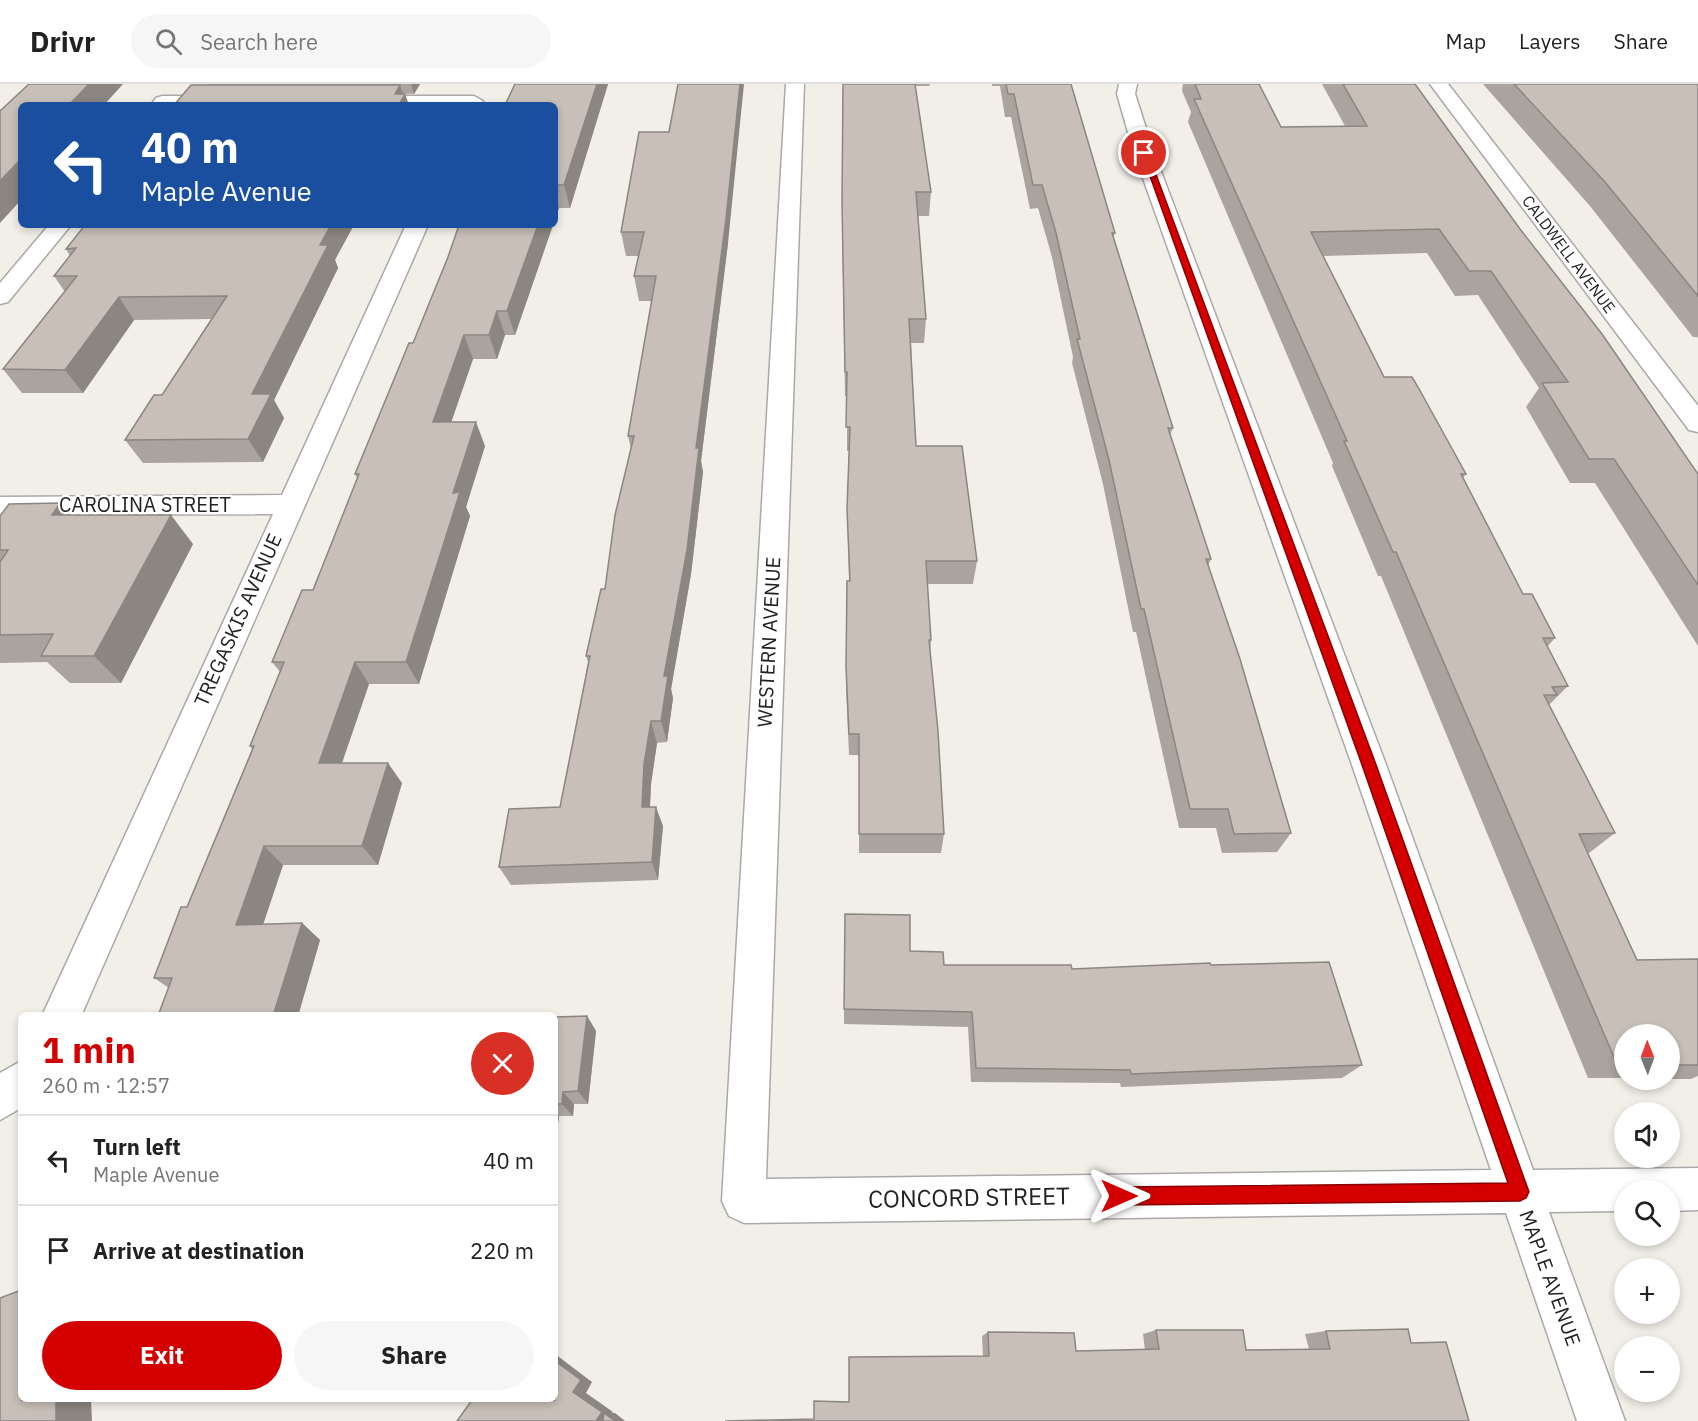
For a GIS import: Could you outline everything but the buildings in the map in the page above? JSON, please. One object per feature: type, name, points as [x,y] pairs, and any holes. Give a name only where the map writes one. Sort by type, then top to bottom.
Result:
[{"type":"street","points":[[162,102],[177,84]]},
{"type":"street","name":"WESTERN AVENUE","points":[[744,1201],[795,84]]},
{"type":"street","name":"MAPLE AVENUE","points":[[1128,84],[1126,94],[1144,153],[1364,751],[1601,1421]]},
{"type":"street","name":"CALDWELL AVENUE","points":[[1439,84],[1698,424]]},
{"type":"street","points":[[340,101],[476,97]]},
{"type":"street","points":[[0,297],[58,228]]},
{"type":"street","name":"TREGASKIS AVENUE","points":[[63,1012],[416,228]]},
{"type":"street","name":"CAROLINA STREET","points":[[0,506],[290,504]]},
{"type":"street","points":[[0,1100],[18,1084]]},
{"type":"street","name":"CONCORD STREET","points":[[744,1201],[1698,1189]]},
{"type":"route","points":[[1119,1196],[1520,1192],[1368,762],[1144,153]]}]
